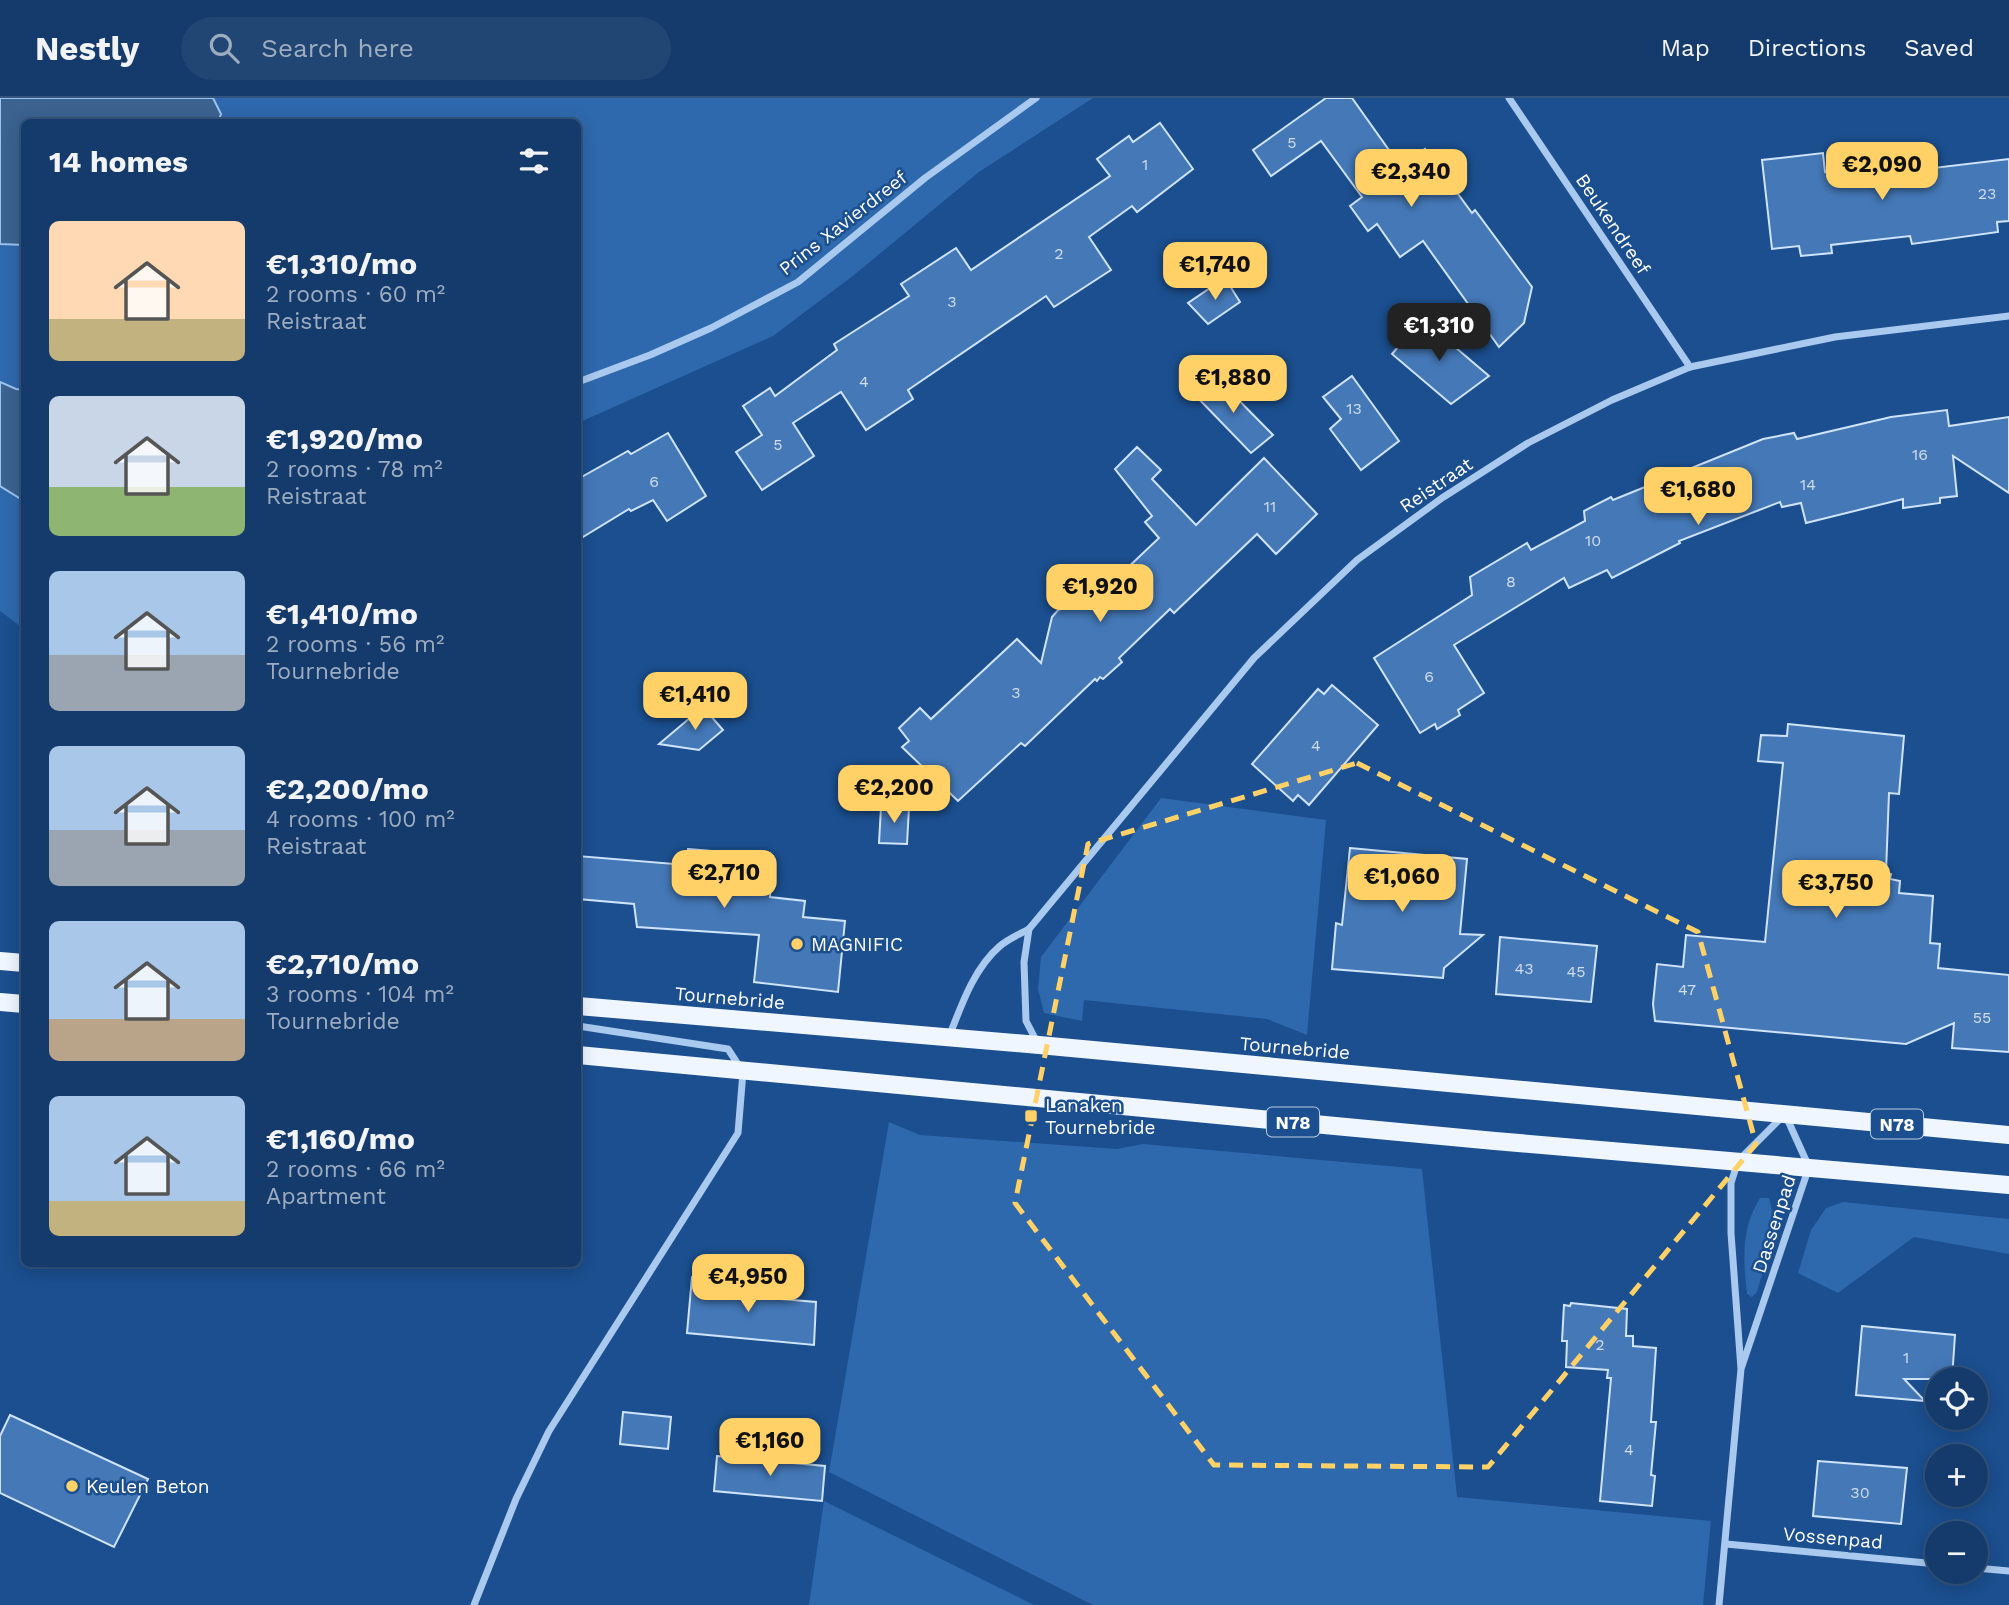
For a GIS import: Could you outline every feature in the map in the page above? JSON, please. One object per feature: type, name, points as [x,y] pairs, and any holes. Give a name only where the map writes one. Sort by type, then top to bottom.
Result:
[{"type":"main road","points":[[0,961],[21,963]]},
{"type":"main road","points":[[0,1002],[21,1004]]},
{"type":"main road","name":"Tournebride","points":[[581,1006],[1039,1045],[2009,1135]]},
{"type":"main road","name":"N78","points":[[581,1055],[1468,1138],[2009,1185]]},
{"type":"street","name":"Prins Xavierdreef","points":[[581,381],[711,328],[798,282],[925,178],[1036,98]]},
{"type":"street","name":"Beukendreef","points":[[1509,98],[1690,367]]},
{"type":"street","name":"Reistraat","points":[[948,1038],[962,1003],[985,964],[1001,945],[1029,929],[1254,658],[1357,560],[1442,498],[1528,443],[1612,400],[1690,367],[1835,337],[2009,316]]},
{"type":"street","points":[[1029,929],[1024,962],[1026,1021],[1039,1045]]},
{"type":"street","points":[[474,1605],[516,1499],[548,1431],[738,1133],[743,1072],[728,1049],[581,1026]]},
{"type":"street","points":[[1738,1161],[1785,1114]]},
{"type":"street","name":"Dassenpad","points":[[1741,1369],[1809,1167],[1785,1114]]},
{"type":"street","name":"Dassenpad","points":[[1719,1605],[1741,1369],[1731,1233],[1731,1183],[1738,1161]]},
{"type":"street","name":"Vossenpad","points":[[1726,1544],[1925,1563]]},
{"type":"street","points":[[1988,1569],[2009,1571]]},
{"type":"highlighted area","points":[[1357,763],[1698,932],[1756,1144],[1488,1467],[1214,1465],[1015,1203],[1088,844]]},
{"type":"shaded area","points":[[0,98],[213,98],[221,114],[219,119],[21,119],[21,245],[0,244]]},
{"type":"shaded area","points":[[213,98],[1093,98],[979,172],[854,275],[773,336],[581,422],[581,119],[219,119],[221,114]]},
{"type":"shaded area","points":[[0,244],[21,245],[21,390],[0,382]]},
{"type":"shaded area","points":[[0,382],[21,390],[21,499],[0,486]]},
{"type":"shaded area","points":[[0,486],[21,499],[21,627],[0,611]]},
{"type":"shaded area","points":[[1161,798],[1326,820],[1307,1035],[1267,1019],[1084,1000],[1082,1021],[1044,1013],[1038,989],[1041,957]]},
{"type":"shaded area","points":[[889,1122],[920,1135],[1117,1149],[1143,1144],[1422,1169],[1457,1497],[1711,1521],[1703,1605],[1093,1605],[829,1472]]},
{"type":"shaded area","points":[[1760,1198],[1769,1198],[1772,1233],[1757,1292],[1752,1297],[1747,1294],[1745,1244],[1749,1221]]},
{"type":"shaded area","points":[[1843,1202],[2009,1219],[2009,1254],[1914,1237],[1838,1293],[1798,1273],[1811,1230],[1826,1208]]},
{"type":"shaded area","points":[[824,1501],[1034,1605],[809,1605]]},
{"type":"building","points":[[1326,98],[1352,98],[1394,157],[1404,150],[1411,159],[1425,149],[1472,213],[1475,210],[1532,287],[1524,323],[1499,347],[1423,241],[1400,257],[1377,224],[1368,231],[1350,206],[1362,197],[1321,141],[1271,176],[1253,150]]},
{"type":"building","points":[[1160,123],[1193,169],[1137,212],[1132,206],[1089,237],[1111,270],[1054,307],[1046,296],[908,390],[913,399],[866,430],[841,392],[793,423],[814,456],[762,490],[736,452],[762,435],[743,406],[770,388],[775,396],[837,350],[834,344],[909,296],[901,284],[956,248],[971,270],[1110,176],[1097,159],[1129,136],[1133,142]]},
{"type":"building","points":[[1823,153],[1825,172],[1933,155],[1934,168],[2009,159],[2009,221],[1997,222],[1998,232],[1912,244],[1910,236],[1831,245],[1832,253],[1801,256],[1799,246],[1772,249],[1762,160]]},
{"type":"building","points":[[1225,278],[1240,302],[1208,324],[1188,303]]},
{"type":"building","points":[[1422,319],[1489,376],[1451,404],[1392,354]]},
{"type":"building","points":[[1215,376],[1273,435],[1251,453],[1194,394]]},
{"type":"building","points":[[1352,376],[1399,441],[1361,470],[1330,429],[1341,419],[1323,397]]},
{"type":"building","points":[[1947,410],[1949,426],[2009,417],[2009,493],[1953,456],[1957,496],[1940,498],[1940,503],[1903,508],[1903,499],[1806,523],[1801,503],[1782,507],[1780,502],[1679,541],[1680,543],[1612,578],[1607,570],[1569,588],[1564,578],[1454,645],[1484,693],[1458,710],[1460,715],[1437,729],[1435,724],[1420,733],[1374,658],[1472,595],[1470,577],[1527,543],[1531,550],[1585,521],[1584,511],[1611,497],[1613,500],[1763,439],[1794,433],[1797,439],[1891,417]]},
{"type":"building","points":[[668,433],[706,496],[667,521],[653,500],[631,511],[629,509],[581,538],[581,477],[628,451],[631,454]]},
{"type":"building","points":[[1137,447],[1161,470],[1152,479],[1196,525],[1264,458],[1317,514],[1276,554],[1257,534],[1174,613],[1170,609],[1119,658],[1122,662],[1103,679],[1095,679],[1025,746],[1021,743],[958,801],[902,747],[909,741],[899,728],[920,708],[931,719],[1017,639],[1041,663],[1052,617],[1058,610],[1103,596],[1101,593],[1159,538],[1145,522],[1152,516],[1115,469]]},
{"type":"building","points":[[1332,685],[1378,725],[1309,805],[1298,795],[1293,801],[1252,764],[1318,689],[1324,694]]},
{"type":"building","points":[[703,707],[723,730],[699,750],[659,744]]},
{"type":"building","points":[[1788,724],[1904,736],[1899,794],[1889,793],[1886,872],[1891,874],[1890,879],[1900,881],[1899,893],[1933,896],[1930,943],[1940,944],[1938,968],[2009,975],[2009,1052],[1952,1048],[1954,1023],[1906,1044],[1655,1021],[1653,1004],[1657,964],[1683,967],[1686,935],[1765,942],[1783,763],[1758,761],[1761,735],[1787,736]]},
{"type":"building","points":[[881,807],[909,808],[907,844],[879,843]]},
{"type":"building","points":[[1350,848],[1467,859],[1460,934],[1483,935],[1444,968],[1443,978],[1332,969],[1336,923],[1342,925]]},
{"type":"building","points":[[688,849],[773,856],[770,897],[805,901],[803,917],[845,921],[838,992],[754,982],[759,935],[637,927],[634,904],[581,899],[581,856],[686,865]]},
{"type":"building","points":[[1500,937],[1597,946],[1591,1002],[1496,994]]},
{"type":"building","points":[[692,1277],[734,1281],[735,1289],[769,1292],[769,1298],[816,1302],[814,1345],[687,1333]]},
{"type":"building","points":[[1571,1303],[1627,1309],[1626,1336],[1633,1336],[1633,1346],[1656,1348],[1651,1422],[1656,1422],[1651,1475],[1655,1476],[1652,1506],[1600,1501],[1611,1378],[1607,1378],[1608,1370],[1566,1367],[1567,1341],[1562,1341],[1564,1305],[1570,1306]]},
{"type":"building","points":[[1862,1326],[1955,1335],[1953,1367],[1925,1367],[1925,1379],[1904,1379],[1925,1401],[1856,1395]]},
{"type":"building","points":[[623,1412],[671,1417],[668,1449],[620,1444]]},
{"type":"building","name":"Keulen Beton","points":[[10,1415],[148,1479],[114,1547],[0,1493],[0,1436]]},
{"type":"building","points":[[717,1456],[825,1466],[822,1501],[714,1491]]},
{"type":"building","points":[[1818,1461],[1907,1468],[1901,1524],[1813,1516]]},
{"type":"place","name":"MAGNIFIC","points":[[797,944]]},
{"type":"place","name":"Lanaken Tournebride","points":[[1031,1116]]},
{"type":"place","name":"Keulen Beton","points":[[72,1486]]}]
